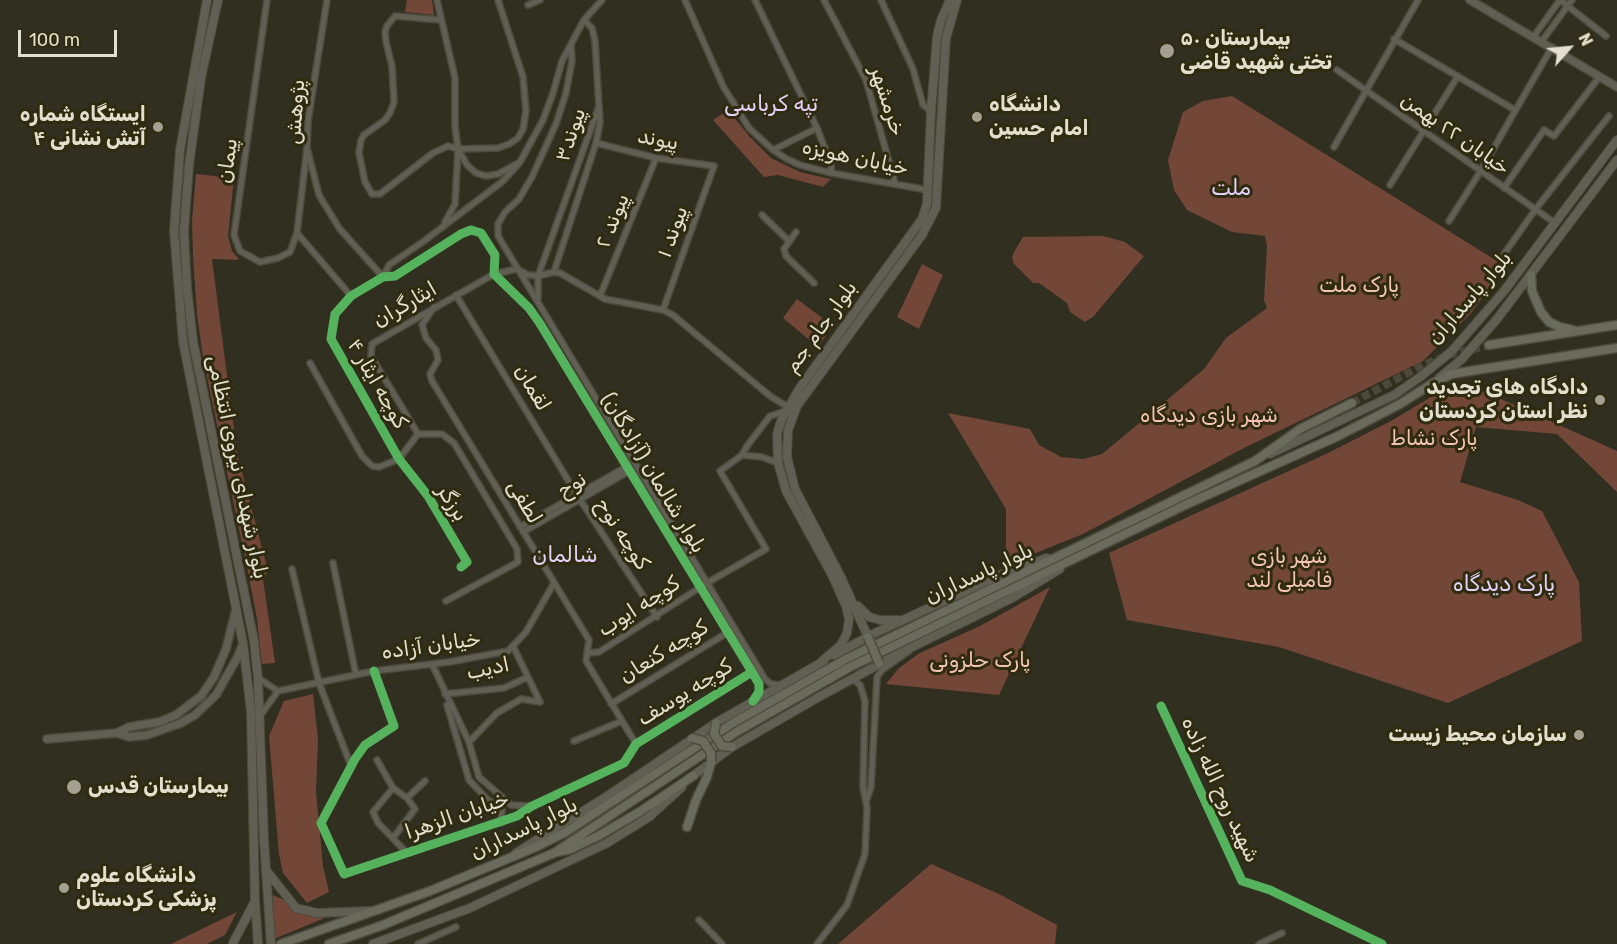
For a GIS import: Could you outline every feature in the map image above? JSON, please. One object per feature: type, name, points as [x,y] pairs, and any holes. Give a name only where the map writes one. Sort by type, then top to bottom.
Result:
[{"type":"main road","name":"بلوار شهدای نیروی انتظامی","points":[[207,0],[180,150],[174,231],[183,342],[243,643],[251,712],[258,944]]},
{"type":"main road","name":"بلوار شهدای نیروی انتظامی","points":[[218,0],[201,78],[189,165],[184,231],[187,288],[193,341],[254,641],[258,678],[271,944]]},
{"type":"main road","name":"بلوار جام جم","points":[[868,637],[850,596],[799,506],[786,492],[778,463],[777,434],[787,409],[821,357],[922,219],[927,204],[937,37],[941,20],[950,0]]},
{"type":"main road","name":"بلوار جام جم","points":[[821,662],[841,645],[847,633],[849,619],[846,606],[799,506],[790,473],[786,443],[788,430],[797,406],[922,235],[936,208],[946,38],[949,21],[957,0]]},
{"type":"main road","name":"بلوار پاسداران","points":[[281,944],[430,891],[566,832],[733,723],[795,686],[908,627],[1000,586],[1394,395],[1452,351],[1487,312],[1617,140]]},
{"type":"main road","name":"بلوار پاسداران","points":[[328,944],[383,925],[554,852],[728,737],[892,645],[1081,557],[1185,505],[1338,436],[1400,404],[1433,383],[1473,347],[1532,274],[1617,160]]},
{"type":"main road","points":[[1532,274],[1532,291],[1541,312],[1549,322],[1579,331]]},
{"type":"main road","points":[[1490,345],[1617,325]]},
{"type":"main road","points":[[1433,383],[1452,374],[1617,348]]},
{"type":"main road","points":[[1255,461],[1300,429],[1352,402]]},
{"type":"main road","points":[[201,429],[210,426]]},
{"type":"main road","points":[[511,857],[606,797],[692,738],[821,662],[902,620],[1000,575],[1077,548]]},
{"type":"main road","points":[[554,852],[571,849],[600,834],[641,811],[732,747],[879,663],[1012,598],[1081,557]]},
{"type":"main road","points":[[850,596],[869,616],[880,620],[902,620]]},
{"type":"main road","points":[[868,637],[879,663]]},
{"type":"main road","points":[[716,723],[714,734],[722,746],[732,747]]},
{"type":"main road","points":[[687,827],[711,762],[711,753],[703,741],[692,738]]},
{"type":"main road","points":[[373,944],[463,912],[607,843],[649,817],[693,776]]},
{"type":"main road","points":[[266,870],[296,908],[317,913],[377,911]]},
{"type":"main road","points":[[233,944],[255,901]]},
{"type":"main road","points":[[256,923],[262,925],[269,922]]},
{"type":"street","name":"پیمان","points":[[267,0],[234,235],[240,251],[260,262],[278,258],[290,252],[297,233]]},
{"type":"street","name":"پژوهش","points":[[327,0],[308,122],[307,148],[319,195],[339,228],[383,277]]},
{"type":"street","points":[[437,0],[455,78],[455,126],[458,149],[455,204],[445,224]]},
{"type":"street","points":[[441,20],[395,16],[387,26],[385,32],[392,66],[394,102],[385,120],[364,135],[359,153],[364,182],[372,194],[380,194],[443,147],[498,148],[518,138],[523,129],[526,93],[498,0]]},
{"type":"street","points":[[528,5],[540,0]]},
{"type":"street","points":[[383,277],[389,265],[503,181],[520,162],[543,120],[554,93],[562,61],[584,20],[602,0]]},
{"type":"street","name":"خیابان هویزه","points":[[685,0],[723,86],[749,128],[774,150],[800,165],[831,173],[928,190]]},
{"type":"street","points":[[755,0],[817,128],[831,164],[831,173]]},
{"type":"street","name":"خرمشهر","points":[[824,0],[866,80],[895,183]]},
{"type":"street","points":[[881,0],[913,69],[923,105],[931,111]]},
{"type":"street","points":[[1334,147],[1418,0]]},
{"type":"street","points":[[1470,0],[1534,36],[1616,87]]},
{"type":"street","points":[[1534,36],[1560,0],[1606,36]]},
{"type":"street","points":[[1542,41],[1572,0]]},
{"type":"street","points":[[584,20],[592,28],[595,41],[600,103]]},
{"type":"street","points":[[1394,39],[1515,110]]},
{"type":"street","name":"بلوار شالمان (آزادگان)","points":[[571,46],[572,61],[566,93],[544,152],[519,199],[498,224],[498,236],[765,679],[771,684],[782,685]]},
{"type":"street","points":[[1449,221],[1552,47]]},
{"type":"street","name":"خیابان ۲۲ بهمن","points":[[1337,70],[1555,223]]},
{"type":"street","points":[[1390,185],[1458,76]]},
{"type":"street","points":[[1504,188],[1544,130],[1554,136],[1600,76]]},
{"type":"street","name":"پیوند۳","points":[[554,272],[596,143],[600,123],[600,103]]},
{"type":"street","name":"پیوند۳","points":[[538,276],[600,103]]},
{"type":"street","points":[[1502,257],[1535,210],[1609,116]]},
{"type":"street","points":[[774,150],[817,128]]},
{"type":"street","name":"پیوند","points":[[596,143],[656,158],[714,166]]},
{"type":"street","points":[[307,148],[297,233],[351,296]]},
{"type":"street","points":[[458,149],[467,165],[476,173],[486,176],[498,174],[520,162]]},
{"type":"street","name":"پیوند ۲","points":[[600,296],[656,158]]},
{"type":"street","name":"پیوند ۱","points":[[663,310],[714,166]]},
{"type":"street","points":[[762,215],[789,242]]},
{"type":"street","points":[[383,277],[395,276],[471,230],[481,233],[495,255],[495,274]]},
{"type":"street","points":[[796,232],[784,249],[786,256],[814,283]]},
{"type":"street","points":[[517,269],[528,275],[538,276],[554,272],[560,273],[600,296],[663,310],[673,315],[787,409]]},
{"type":"street","name":"ایثارگران","points":[[418,434],[371,356],[372,344],[495,274],[517,269]]},
{"type":"street","name":"بلوار شالمان (آزادگان)","points":[[495,274],[529,308],[728,632],[759,684],[759,692],[753,701]]},
{"type":"street","points":[[538,276],[537,293],[541,306]]},
{"type":"street","name":"کوچه ایثار ۴","points":[[383,277],[351,296],[335,314],[331,339],[399,459]]},
{"type":"street","name":"لقمان","points":[[456,295],[579,497]]},
{"type":"street","name":"لطفی","points":[[434,307],[422,325],[426,338],[436,350],[438,360],[430,374],[432,381],[589,640],[586,661],[636,744]]},
{"type":"street","points":[[310,363],[362,456],[372,466],[380,467],[399,459],[418,434],[442,434],[454,443],[517,549],[518,562],[446,601]]},
{"type":"street","points":[[583,393],[591,389]]},
{"type":"street","points":[[778,463],[762,457],[742,455],[770,416],[787,409]]},
{"type":"street","name":"کوچه ایوب","points":[[587,653],[599,652],[657,617],[700,587],[766,549],[720,471],[742,455]]},
{"type":"street","name":"برزگر","points":[[399,459],[428,496],[467,562],[461,567]]},
{"type":"street","points":[[522,530],[636,464]]},
{"type":"street","name":"کوچه نوح","points":[[579,497],[657,617]]},
{"type":"street","points":[[333,563],[356,675]]},
{"type":"street","points":[[292,569],[319,683],[351,766]]},
{"type":"street","name":"خیابان آزاده","points":[[278,691],[374,671],[508,651],[526,632],[554,583]]},
{"type":"street","points":[[47,739],[117,733],[129,727],[168,718],[190,706],[201,696],[214,677],[227,647],[236,606]]},
{"type":"street","name":"کوچه کنعان","points":[[612,704],[735,628]]},
{"type":"street","points":[[117,733],[129,737],[147,735],[169,729],[195,715],[216,695],[243,643]]},
{"type":"street","points":[[817,944],[847,905],[865,854],[867,801],[871,787],[876,677],[882,670],[917,645]]},
{"type":"street","points":[[227,647],[234,646],[239,653]]},
{"type":"street","points":[[513,646],[528,676]]},
{"type":"street","points":[[432,664],[468,742],[479,777],[511,805],[532,806]]},
{"type":"street","points":[[351,766],[365,745],[394,726],[374,671]]},
{"type":"street","name":"کوچه یوسف","points":[[636,744],[752,672]]},
{"type":"street","name":"ادیب","points":[[445,694],[504,687],[528,676],[540,702],[521,699],[497,712],[468,742]]},
{"type":"street","points":[[258,678],[278,691],[260,716]]},
{"type":"street","points":[[852,678],[860,685],[865,701],[862,787],[867,801]]},
{"type":"street","points":[[445,694],[469,780],[502,810],[501,823]]},
{"type":"street","name":"شهید روح الله زاده","points":[[1161,706],[1242,880],[1270,890],[1382,944]]},
{"type":"street","points":[[574,741],[622,721]]},
{"type":"street","points":[[864,734],[873,733]]},
{"type":"street","name":"خیابان الزهرا","points":[[351,766],[321,823],[344,874],[517,816],[532,806],[624,763],[636,744]]},
{"type":"street","points":[[377,760],[393,788],[407,798],[415,809],[393,838]]},
{"type":"street","points":[[407,798],[425,781]]},
{"type":"street","points":[[393,788],[373,812],[378,823],[407,852]]},
{"type":"street","points":[[699,920],[722,944]]},
{"type":"street","points":[[418,944],[456,927]]},
{"type":"street","points":[[1259,944],[1282,933]]},
{"type":"green space","points":[[407,0],[432,0],[434,15],[405,12]]},
{"type":"green space","name":"پارک ملت","points":[[1232,96],[1505,266],[1471,313],[1423,361],[1244,448],[1083,534],[1006,565],[1006,509],[948,413],[1030,429],[1039,445],[1061,457],[1083,459],[1102,454],[1204,369],[1226,338],[1267,308],[1264,300],[1267,246],[1265,236],[1232,232],[1187,210],[1174,190],[1168,160],[1183,112],[1203,101]]},
{"type":"green space","points":[[728,110],[771,158],[800,172],[831,179],[823,187],[778,175],[764,177],[713,120]]},
{"type":"green space","points":[[196,174],[234,178],[228,236],[232,251],[238,260],[212,259],[237,453],[268,571],[263,579],[275,663],[262,664],[257,619],[247,567],[203,358],[193,257],[192,221]]},
{"type":"green space","points":[[1103,236],[1125,242],[1144,256],[1093,317],[1085,322],[1070,312],[1067,303],[1039,283],[1033,283],[1014,264],[1012,258],[1023,237]]},
{"type":"green space","points":[[922,264],[943,275],[919,329],[897,317]]},
{"type":"green space","points":[[797,299],[833,326],[818,347],[783,318]]},
{"type":"green space","name":"پارک دیدگاه","points":[[1470,385],[1617,451],[1617,492],[1557,434],[1476,427],[1460,482],[1518,500],[1542,511],[1579,582],[1582,641],[1448,703],[1279,647],[1127,620],[1109,553],[1326,454],[1391,421],[1441,391]]},
{"type":"green space","name":"پارک حلزونی","points":[[1050,587],[999,695],[886,684],[899,668],[918,654],[980,626]]},
{"type":"green space","points":[[313,694],[318,739],[316,792],[323,866],[329,892],[307,903],[283,873],[279,854],[269,736],[284,701]]},
{"type":"green space","points":[[931,864],[999,894],[1057,925],[1055,944],[838,944]]},
{"type":"green space","points":[[273,895],[325,918],[274,939]]},
{"type":"green space","points":[[237,912],[225,935],[207,944],[171,944]]},
{"type":"tunnel","points":[[1352,403],[1423,365],[1449,355],[1489,345]]},
{"type":"cycle path","points":[[461,567],[467,562],[428,496],[399,459],[331,339],[335,314],[351,296],[383,277],[395,276],[471,230],[481,233],[495,255],[494,274],[529,308],[539,322],[752,672],[759,684],[759,692],[753,701]]},
{"type":"cycle path","points":[[374,671],[394,726],[365,745],[355,759],[321,823],[344,874],[517,816],[532,806],[624,763],[636,744],[752,672]]},
{"type":"cycle path","points":[[1161,706],[1242,881],[1270,890],[1382,944]]},
{"type":"place","name":"بیمارستان ۵۰ تختی شهید قاضی","points":[[1167,51]]},
{"type":"place","name":"دانشگاه امام حسین","points":[[977,117]]},
{"type":"place","name":"ایستگاه شماره ۴ آتش نشانی","points":[[158,127]]},
{"type":"place","name":"دادگاه های تجدید نظر استان کردستان","points":[[1600,400]]},
{"type":"place","name":"سازمان محیط زیست","points":[[1579,735]]},
{"type":"place","name":"بیمارستان قدس","points":[[74,787]]},
{"type":"place","name":"دانشگاه علوم پزشکی کردستان","points":[[64,888]]},
{"type":"district","name":"تپه کرباسی","points":[[771,105]]},
{"type":"district","name":"ملت","points":[[1231,189]]},
{"type":"district","name":"شالمان","points":[[565,556]]},
{"type":"district","name":"پارک دیدگاه","points":[[1504,585]]},
{"type":"park label","name":"شهر بازی دیدگاه","points":[[1209,416]]},
{"type":"park label","name":"پارک نشاط","points":[[1434,439]]},
{"type":"park label","name":"شهر بازی فامیلی لند","points":[[1289,569]]}]
